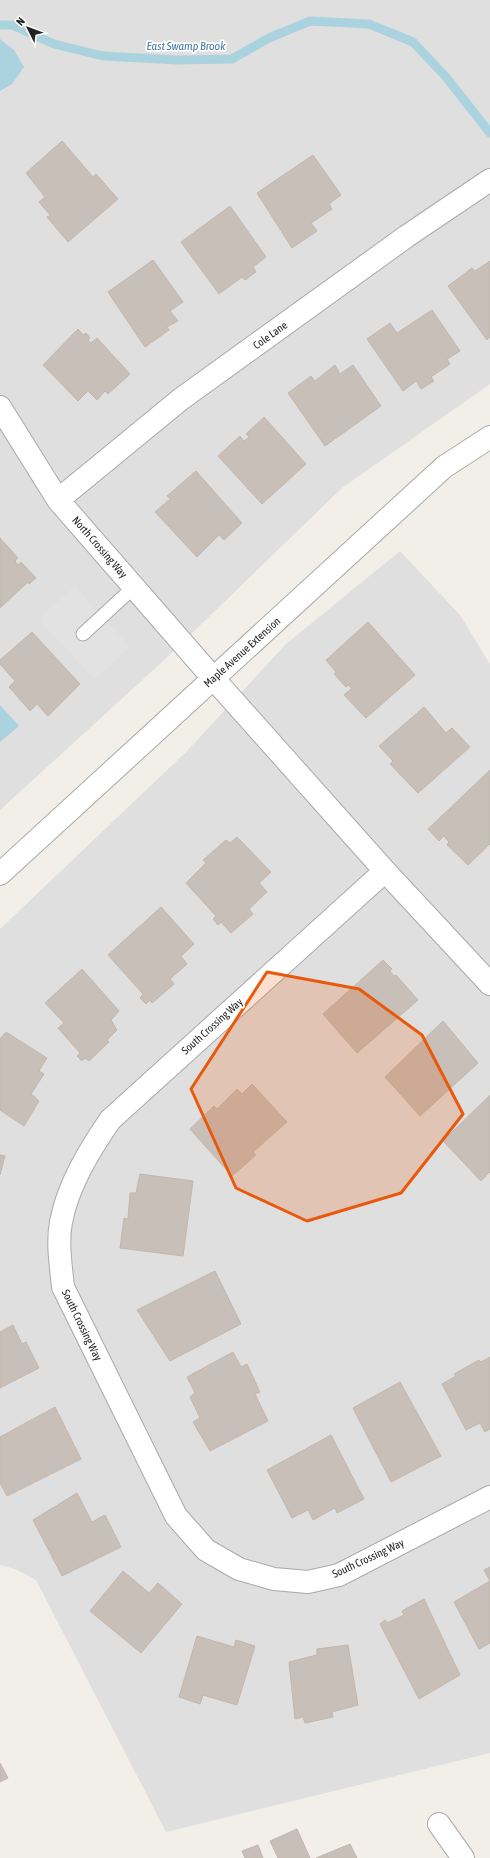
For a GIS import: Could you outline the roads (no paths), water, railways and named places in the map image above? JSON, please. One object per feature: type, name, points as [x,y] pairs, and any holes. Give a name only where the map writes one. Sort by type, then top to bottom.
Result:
[{"type":"street","name":"Cole Lane","points":[[58,500],[181,399],[407,236],[490,180]]},
{"type":"street","name":"North Crossing Way","points":[[0,407],[58,500],[213,678]]},
{"type":"street","name":"Maple Avenue Extension","points":[[0,874],[444,467],[490,437]]},
{"type":"street","points":[[213,678],[385,870],[490,984]]},
{"type":"street","name":"South Crossing Way","points":[[385,870],[110,1120],[88,1152],[71,1190],[61,1223],[60,1258],[63,1287],[176,1516],[206,1550],[239,1570],[274,1579],[308,1582],[339,1575],[490,1497]]},
{"type":"street","points":[[439,1824],[463,1858]]},
{"type":"lane","points":[[83,634],[134,587]]},
{"type":"water","points":[[0,39],[14,50],[24,67],[12,84],[0,91]]},
{"type":"water","points":[[0,705],[19,726],[0,742]]},
{"type":"waterway","name":"East Swamp Brook","points":[[0,25],[12,25],[54,44],[103,56],[178,60],[232,59],[269,38],[310,21],[369,24],[413,42],[446,77],[490,133]]}]
